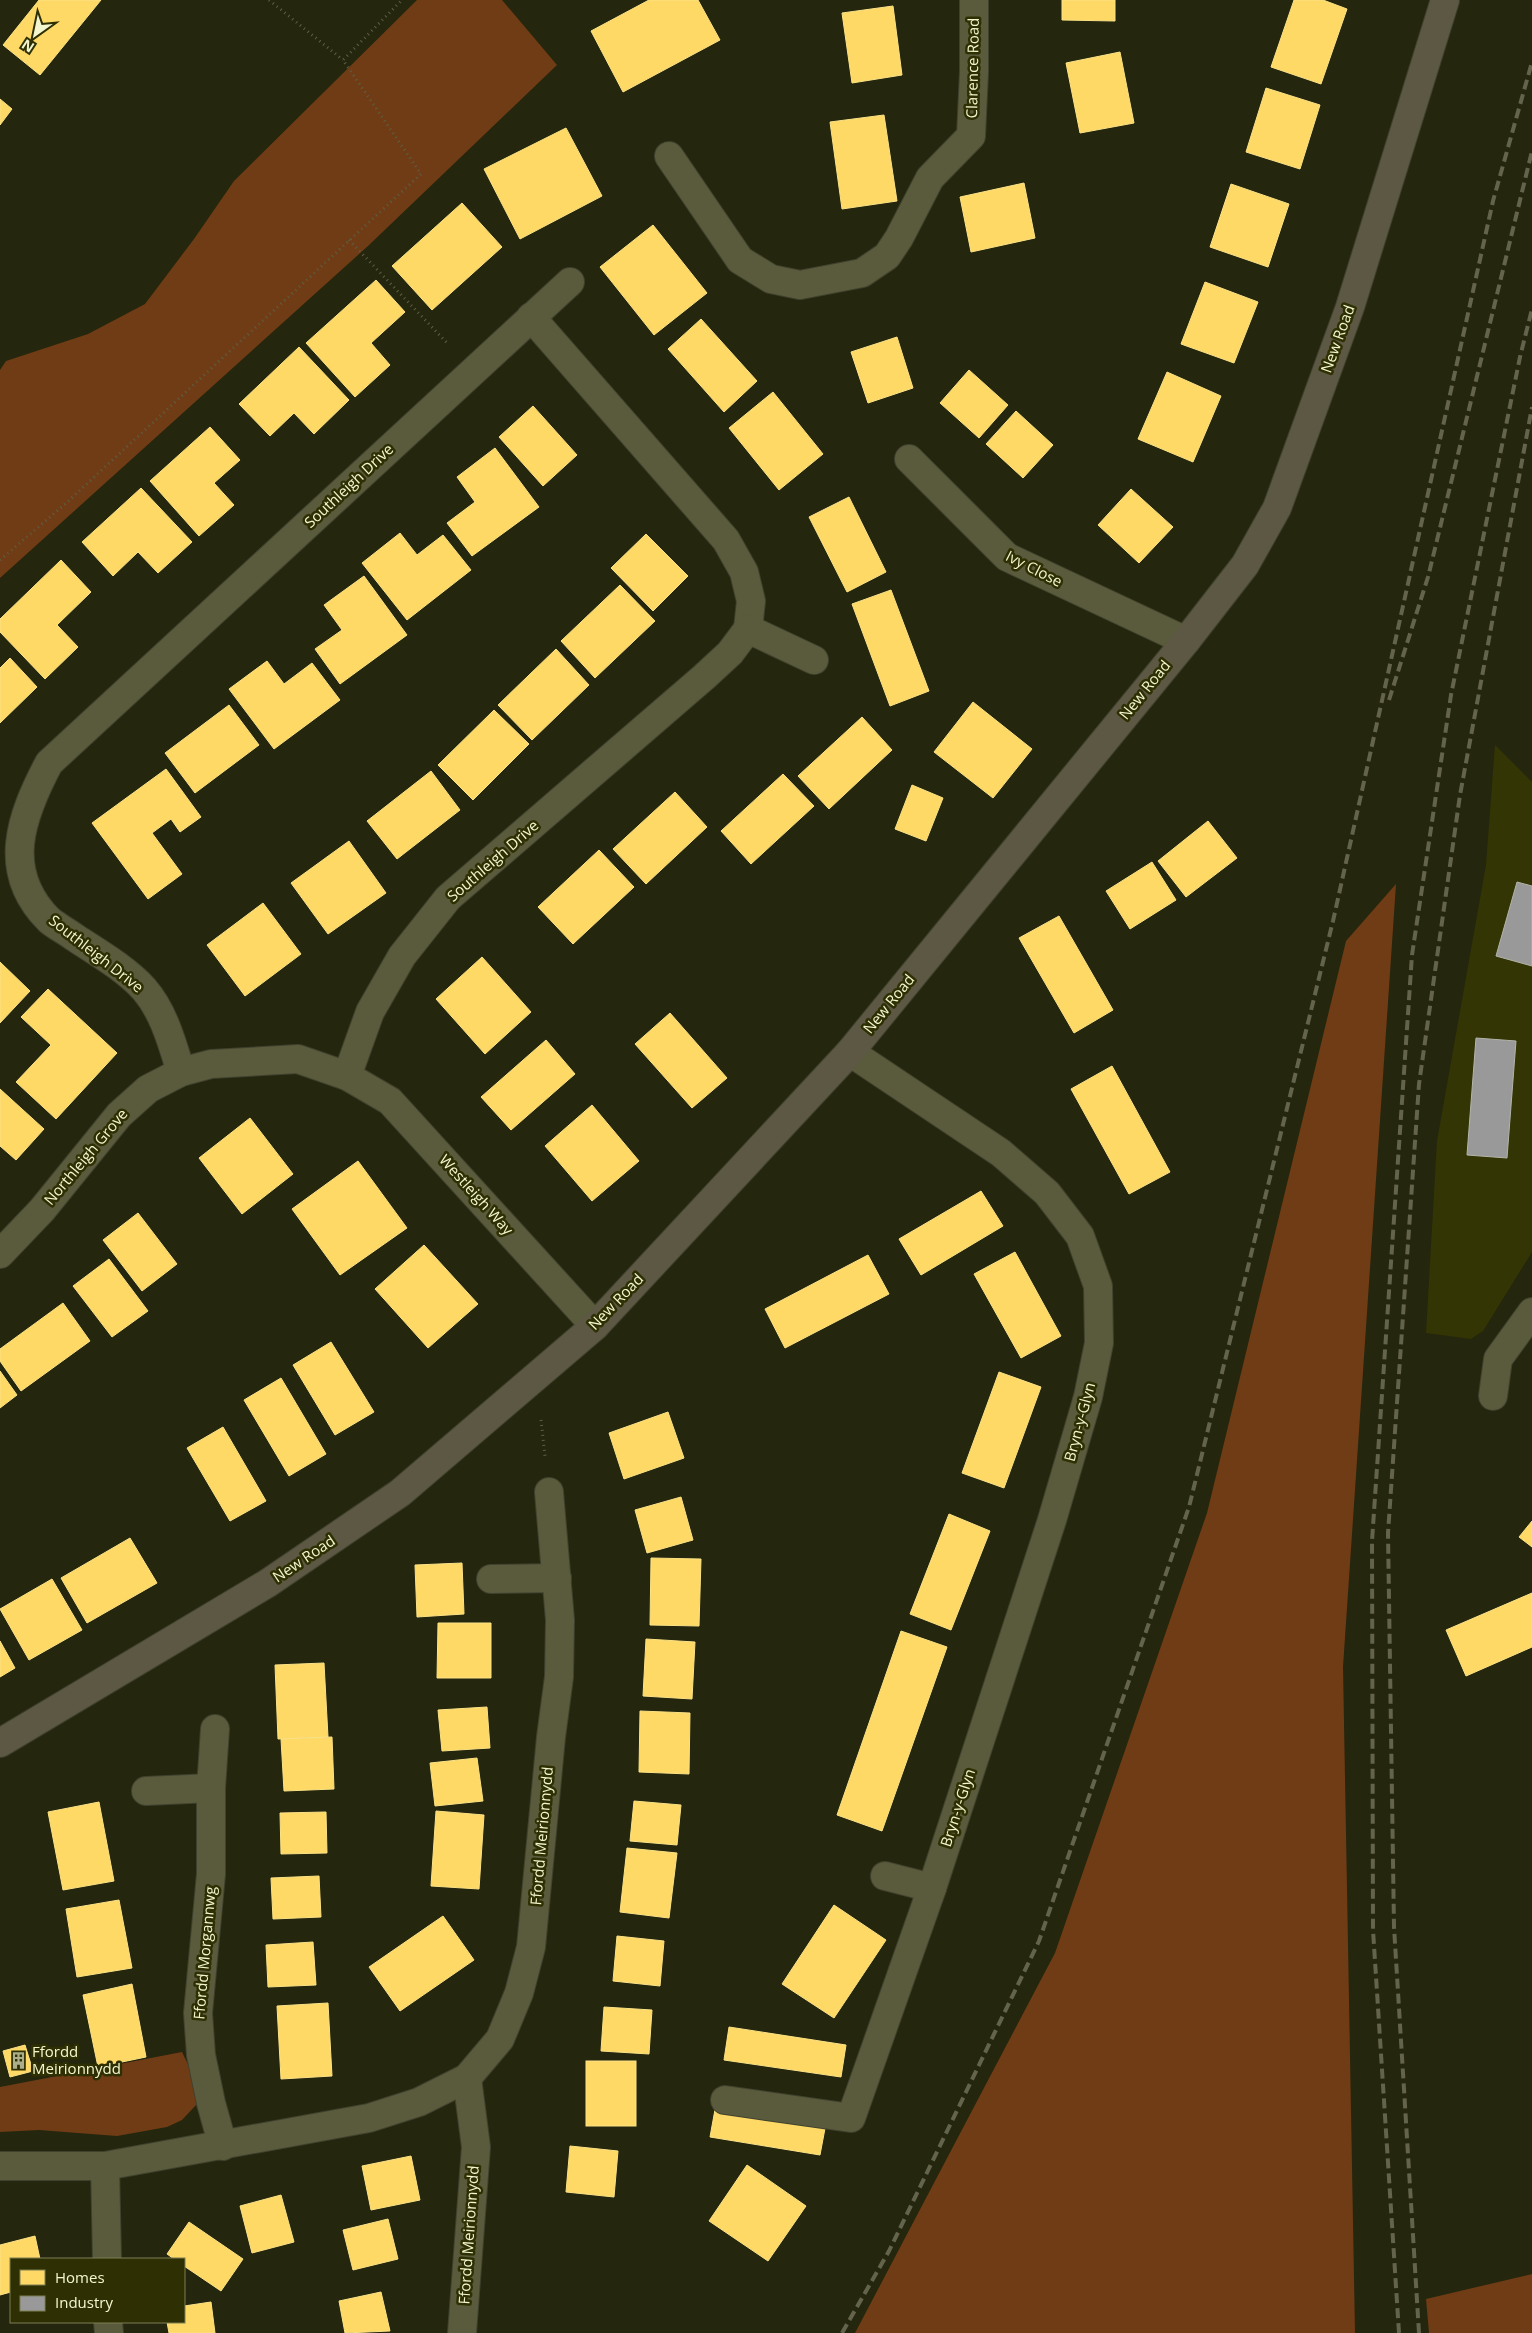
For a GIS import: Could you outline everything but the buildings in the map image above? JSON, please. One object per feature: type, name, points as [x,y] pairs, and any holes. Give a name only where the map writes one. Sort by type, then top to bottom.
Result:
[{"type":"main road","name":"New Road","points":[[0,1743],[268,1583],[392,1499],[595,1326],[850,1052],[1186,641],[1245,564],[1277,508],[1350,307],[1445,0]]},
{"type":"street","name":"Clarence Road","points":[[669,156],[740,260],[771,279],[800,285],[862,273],[887,256],[899,238],[930,178],[971,136],[974,72],[974,0]]},
{"type":"street","name":"Southleigh Drive","points":[[181,1072],[168,1028],[144,989],[104,956],[49,920],[29,894],[9,862],[32,796],[49,763],[570,282]]},
{"type":"street","points":[[531,317],[726,540],[744,572],[751,601],[748,629],[814,660]]},
{"type":"street","name":"Ivy Close","points":[[909,459],[1007,557],[1186,641]]},
{"type":"street","name":"Southleigh Drive","points":[[347,1076],[370,1012],[402,956],[448,898],[704,677],[730,653],[748,629]]},
{"type":"street","name":"Bryn-y-Glyn","points":[[725,2100],[850,2118],[932,1888],[1052,1520],[1088,1397],[1099,1343],[1098,1286],[1080,1236],[1047,1193],[1001,1152],[850,1052]]},
{"type":"street","points":[[181,1072],[211,1064],[298,1059],[347,1076]]},
{"type":"street","name":"Northleigh Grove","points":[[0,1254],[42,1210],[119,1115],[148,1089],[181,1072]]},
{"type":"street","name":"Westleigh Way","points":[[347,1076],[390,1100],[595,1326]]},
{"type":"street","points":[[1493,1396],[1498,1359],[1532,1312]]},
{"type":"street","name":"Ffordd Meirionnydd","points":[[0,2166],[105,2166],[369,2118],[419,2102],[467,2078],[500,2039],[519,1994],[531,1947],[551,1738],[559,1676],[560,1620],[548,1492]]},
{"type":"street","points":[[491,1579],[557,1578]]},
{"type":"street","name":"Ffordd Morgannwg","points":[[216,1729],[211,1788],[211,1874],[198,2013],[201,2055],[211,2103],[223,2146]]},
{"type":"street","points":[[146,1791],[211,1788]]},
{"type":"street","points":[[885,1876],[932,1888]]},
{"type":"street","name":"Ffordd Meirionnydd","points":[[462,2333],[476,2147],[467,2078]]},
{"type":"street","points":[[105,2166],[107,2258]]},
{"type":"path","points":[[0,560],[64,505],[421,174],[343,60],[269,0]]},
{"type":"path","points":[[343,60],[402,0]]},
{"type":"path","points":[[349,240],[473,371]]},
{"type":"path","points":[[537,1376],[548,1492]]},
{"type":"shaded area","points":[[417,0],[502,0],[557,65],[368,246],[0,578],[0,370],[6,361],[88,334],[145,304],[194,239],[234,181]]},
{"type":"shaded area","points":[[1495,745],[1532,782],[1532,1252],[1483,1331],[1471,1339],[1426,1333],[1437,1141],[1486,865]]},
{"type":"shaded area","points":[[1396,884],[1343,1667],[1355,2333],[855,2333],[1055,1953],[1207,1513],[1346,941]]},
{"type":"shaded area","points":[[182,2052],[200,2089],[197,2104],[182,2120],[167,2127],[117,2136],[39,2130],[0,2132],[0,2087]]},
{"type":"shaded area","points":[[1532,2274],[1532,2333],[1429,2333],[1426,2299]]},
{"type":"railway","points":[[842,2333],[889,2251],[1039,1941],[1189,1507],[1333,921],[1493,201],[1532,62]]},
{"type":"railway","points":[[1389,700],[1428,577],[1532,151]]},
{"type":"railway","points":[[1399,2333],[1373,1930],[1372,1541],[1412,955],[1451,695],[1520,357],[1532,309]]},
{"type":"railway","points":[[1419,2333],[1394,1927],[1388,1533],[1419,1084],[1460,795],[1532,407]]},
{"type":"place","name":"Ffordd Meirionnydd","points":[[18,2061]]}]
